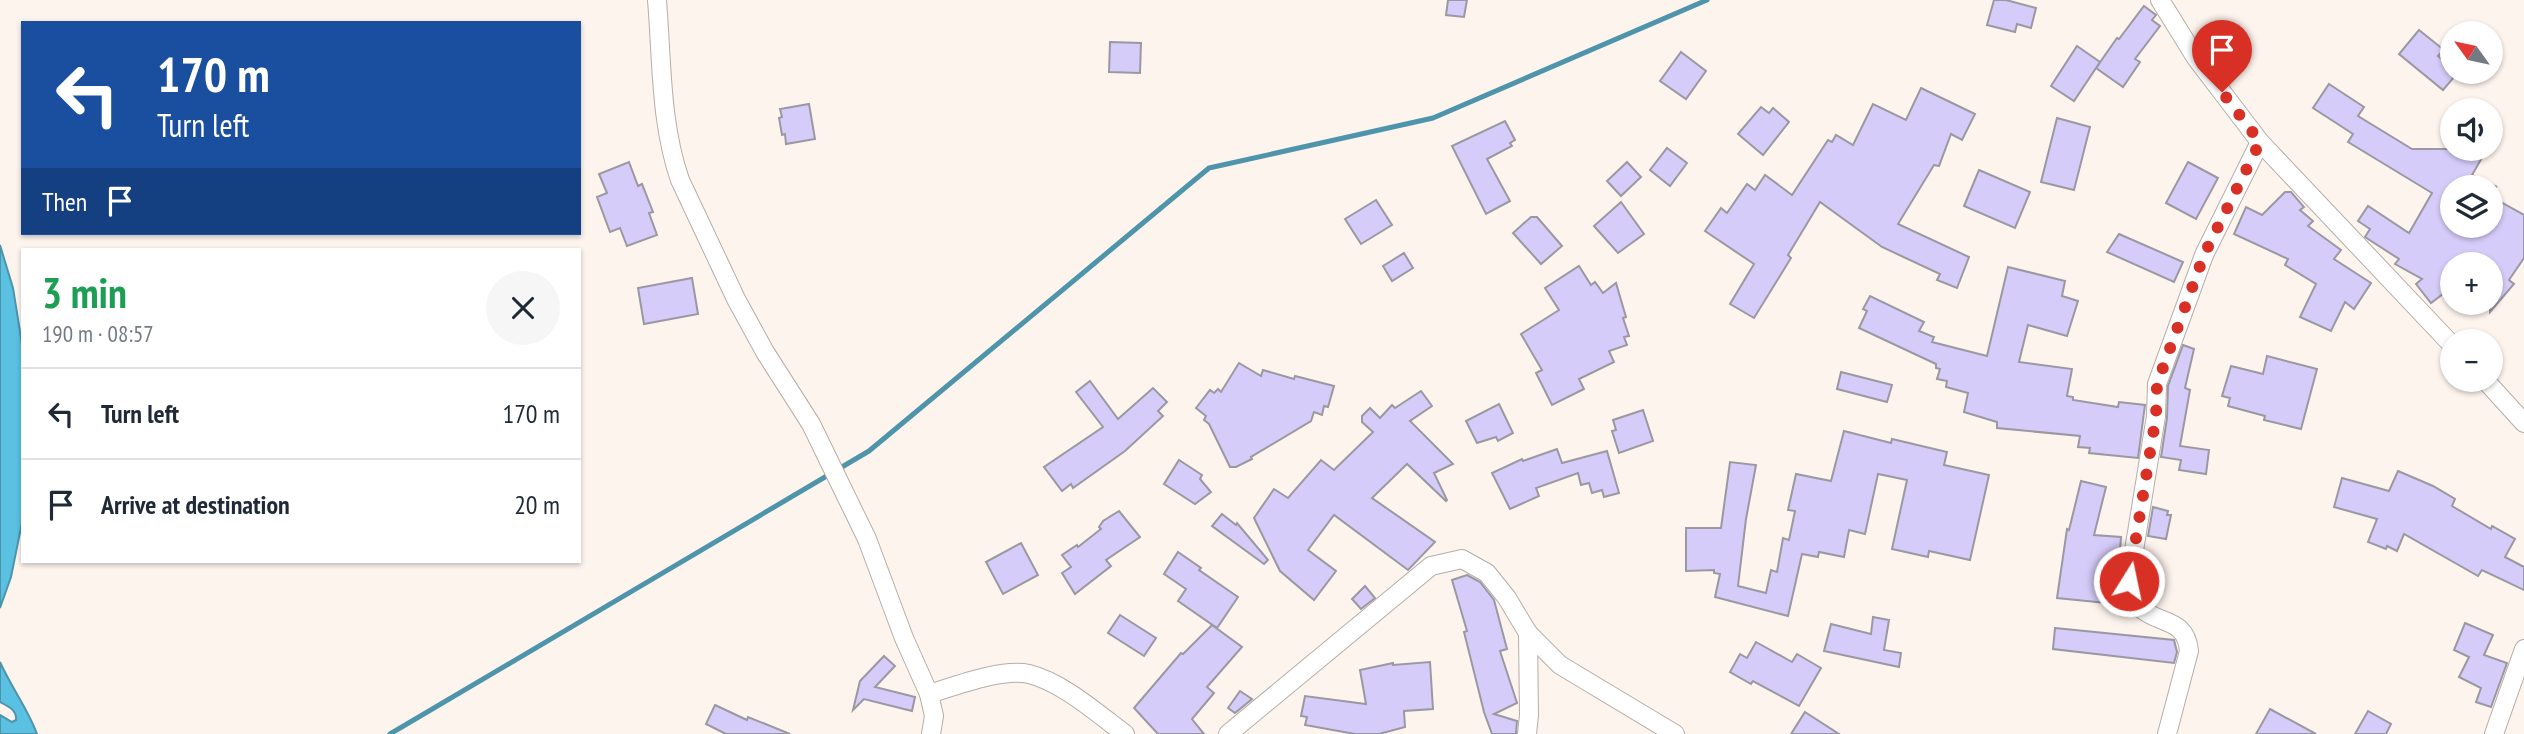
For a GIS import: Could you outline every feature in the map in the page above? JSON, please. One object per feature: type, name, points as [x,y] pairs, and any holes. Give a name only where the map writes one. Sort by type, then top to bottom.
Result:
[{"type":"street","points":[[657,0],[668,131],[680,180],[736,299],[765,352],[811,424],[867,538],[904,638],[929,694],[934,716],[931,734]]},
{"type":"street","points":[[2160,0],[2196,58],[2260,142],[2440,332]]},
{"type":"street","points":[[2167,734],[2189,651],[2188,640],[2179,627],[2139,607],[2132,596],[2129,581],[2156,416],[2157,384],[2204,255],[2260,142]]},
{"type":"street","points":[[2496,392],[2524,423]]},
{"type":"street","points":[[1228,734],[1431,566],[1462,559],[1487,573],[1507,598],[1528,634],[1560,665],[1675,734]]},
{"type":"street","points":[[1527,734],[1528,634]]},
{"type":"street","points":[[2494,734],[2524,649]]},
{"type":"street","points":[[929,694],[985,677],[1026,673],[1050,681],[1125,734]]},
{"type":"water","points":[[0,245],[13,288],[21,338],[21,528],[11,577],[0,608]]},
{"type":"water","points":[[0,662],[37,734],[0,734],[0,715],[12,722],[16,717],[9,707],[0,702]]},
{"type":"building","points":[[1448,0],[1467,0],[1464,17],[1446,15]]},
{"type":"building","points":[[1994,0],[2006,0],[2036,8],[2031,28],[2017,24],[2015,32],[1987,25]]},
{"type":"building","points":[[2144,6],[2156,15],[2152,20],[2160,26],[2135,59],[2140,62],[2123,87],[2096,68]]},
{"type":"building","points":[[2419,30],[2440,47],[2440,84],[2448,84],[2443,90],[2399,54]]},
{"type":"building","points":[[1110,42],[1141,43],[1140,73],[1109,72]]},
{"type":"building","points":[[2077,46],[2100,62],[2074,101],[2051,86]]},
{"type":"building","points":[[1681,52],[1706,71],[1686,99],[1660,81]]},
{"type":"building","points":[[2329,84],[2364,107],[2358,116],[2412,149],[2440,149],[2440,161],[2480,161],[2472,175],[2440,175],[2440,238],[2503,238],[2503,203],[2524,215],[2524,258],[2509,280],[2514,284],[2503,297],[2503,252],[2440,252],[2440,296],[2431,303],[2416,284],[2422,279],[2395,264],[2399,259],[2365,237],[2370,229],[2358,221],[2368,206],[2409,233],[2432,193],[2348,142],[2353,134],[2313,108]]},
{"type":"building","points":[[1921,88],[1975,114],[1962,140],[1951,134],[1939,166],[1934,165],[1898,224],[1969,257],[1957,288],[1937,280],[1940,274],[1882,247],[1820,202],[1788,255],[1791,258],[1754,318],[1730,304],[1754,264],[1705,231],[1721,208],[1727,213],[1747,184],[1755,190],[1765,175],[1792,195],[1828,140],[1832,142],[1836,135],[1853,145],[1873,104],[1906,120]]},
{"type":"building","points":[[809,104],[815,139],[786,144],[779,118],[782,117],[780,109]]},
{"type":"building","points":[[1761,107],[1769,113],[1773,108],[1789,122],[1763,155],[1738,134]]},
{"type":"building","points":[[2057,118],[2090,127],[2074,190],[2041,182]]},
{"type":"building","points":[[1505,121],[1515,140],[1510,143],[1512,146],[1487,159],[1510,201],[1486,214],[1452,146]]},
{"type":"building","points":[[1667,148],[1687,163],[1670,186],[1650,170]]},
{"type":"building","points":[[629,162],[638,186],[642,184],[653,212],[649,213],[657,235],[627,246],[620,228],[610,232],[597,197],[607,193],[599,174]]},
{"type":"building","points":[[1627,162],[1641,177],[1621,196],[1607,181]]},
{"type":"building","points":[[2188,162],[2218,178],[2196,219],[2166,203]]},
{"type":"building","points":[[1979,170],[2030,192],[2015,228],[1964,206]]},
{"type":"building","points":[[2285,192],[2291,192],[2304,207],[2300,210],[2313,221],[2308,226],[2341,250],[2334,259],[2371,283],[2354,309],[2345,302],[2331,331],[2300,317],[2316,284],[2285,265],[2288,259],[2234,234],[2246,207],[2262,215]]},
{"type":"building","points":[[1376,200],[1392,225],[1361,244],[1345,219]]},
{"type":"building","points":[[1621,202],[1644,234],[1618,253],[1594,226]]},
{"type":"building","points":[[1531,217],[1537,217],[1562,246],[1541,264],[1513,233]]},
{"type":"building","points":[[2119,234],[2183,262],[2174,282],[2107,252]]},
{"type":"building","points":[[1404,253],[1413,268],[1392,281],[1383,266]]},
{"type":"building","points":[[1579,266],[1591,285],[1595,282],[1603,293],[1616,283],[1629,336],[1624,337],[1627,345],[1609,351],[1614,362],[1579,379],[1584,389],[1552,405],[1536,373],[1542,370],[1521,334],[1559,310],[1545,288]]},
{"type":"building","points":[[2008,267],[2065,281],[2062,296],[2078,301],[2067,336],[2028,325],[2019,362],[2072,369],[2067,396],[2073,397],[2073,400],[2118,407],[2119,402],[2145,405],[2138,458],[2089,453],[2090,448],[2078,447],[2080,436],[1997,428],[1997,422],[1964,412],[1968,393],[1946,387],[1947,381],[1937,379],[1940,369],[1936,368],[1936,364],[1859,328],[1867,311],[1863,309],[1870,296],[1924,322],[1919,331],[1934,337],[1932,342],[1987,356]]},
{"type":"building","points":[[692,278],[698,314],[644,324],[638,288]]},
{"type":"building","points":[[2183,345],[2194,349],[2185,388],[2190,390],[2180,446],[2209,450],[2206,474],[2179,470],[2181,460],[2161,457],[2167,418],[2168,386]]},
{"type":"building","points":[[2267,356],[2317,369],[2301,429],[2264,420],[2265,416],[2228,406],[2230,398],[2222,396],[2231,366],[2263,374]]},
{"type":"building","points":[[1239,363],[1261,376],[1263,370],[1334,386],[1328,407],[1324,406],[1322,415],[1314,412],[1311,421],[1251,457],[1252,459],[1230,467],[1209,424],[1204,420],[1206,416],[1196,408],[1210,390],[1214,393],[1218,389],[1221,392]]},
{"type":"building","points":[[1841,372],[1892,385],[1887,402],[1837,389]]},
{"type":"building","points":[[1090,381],[1118,419],[1153,388],[1167,402],[1158,411],[1163,416],[1125,451],[1073,488],[1071,484],[1062,491],[1044,467],[1103,427],[1076,392]]},
{"type":"building","points":[[1421,391],[1432,406],[1410,421],[1453,464],[1434,473],[1447,500],[1407,464],[1372,498],[1435,542],[1408,570],[1334,515],[1308,550],[1336,571],[1314,600],[1280,571],[1254,518],[1274,489],[1288,498],[1321,460],[1334,470],[1373,432],[1362,422],[1362,416],[1370,408],[1380,418],[1392,405],[1395,408]]},
{"type":"building","points":[[1499,404],[1513,433],[1498,441],[1496,437],[1477,443],[1466,421]]},
{"type":"building","points":[[1643,410],[1653,441],[1619,453],[1612,431],[1616,430],[1613,420]]},
{"type":"building","points":[[1844,431],[1891,443],[1892,439],[1947,452],[1944,465],[1989,475],[1970,560],[1929,551],[1928,557],[1892,549],[1907,480],[1878,474],[1865,534],[1849,530],[1844,557],[1819,552],[1818,557],[1802,554],[1788,616],[1715,597],[1720,574],[1714,573],[1714,570],[1686,571],[1686,528],[1721,528],[1730,462],[1756,465],[1738,586],[1766,593],[1771,570],[1777,572],[1783,538],[1789,540],[1795,511],[1788,510],[1796,474],[1831,481]]},
{"type":"building","points":[[1557,449],[1562,463],[1607,451],[1619,493],[1604,497],[1602,490],[1592,493],[1589,483],[1581,485],[1578,473],[1536,488],[1539,496],[1510,509],[1492,473],[1522,459],[1523,461]]},
{"type":"building","points":[[1179,460],[1202,475],[1200,479],[1211,492],[1195,504],[1164,484]]},
{"type":"building","points":[[2398,471],[2433,486],[2455,499],[2452,506],[2491,529],[2492,526],[2515,539],[2505,557],[2524,567],[2524,590],[2482,570],[2478,576],[2404,534],[2397,551],[2368,542],[2377,519],[2334,507],[2342,478],[2389,491]]},
{"type":"building","points":[[2081,481],[2106,487],[2094,535],[2121,537],[2116,604],[2057,598],[2067,529],[2069,530]]},
{"type":"building","points":[[2153,507],[2168,511],[2167,515],[2171,515],[2166,539],[2148,536]]},
{"type":"building","points":[[1119,511],[1140,537],[1106,560],[1111,566],[1075,594],[1062,573],[1071,567],[1062,555],[1077,545],[1078,547],[1101,529],[1099,527],[1103,521]]},
{"type":"building","points":[[1222,514],[1236,525],[1237,523],[1268,560],[1264,564],[1212,526]]},
{"type":"building","points":[[1021,543],[1038,575],[1003,594],[986,562]]},
{"type":"building","points":[[1178,552],[1238,597],[1217,628],[1178,601],[1186,589],[1164,574]]},
{"type":"building","points":[[1467,575],[1480,582],[1494,600],[1507,649],[1500,651],[1517,703],[1494,714],[1517,721],[1516,734],[1492,734],[1484,712],[1464,632],[1467,631],[1452,580]]},
{"type":"building","points":[[1365,586],[1375,598],[1361,609],[1352,599]]},
{"type":"building","points":[[1120,615],[1156,638],[1144,656],[1108,633]]},
{"type":"building","points":[[1873,617],[1889,620],[1884,650],[1901,653],[1899,667],[1824,651],[1831,624],[1871,634]]},
{"type":"building","points":[[2465,623],[2493,635],[2484,655],[2507,663],[2491,707],[2476,702],[2481,688],[2459,677],[2469,657],[2454,650]]},
{"type":"building","points":[[1212,625],[1242,647],[1207,687],[1214,693],[1192,719],[1204,734],[1158,734],[1134,708],[1181,653]]},
{"type":"building","points":[[2055,628],[2174,640],[2177,652],[2174,663],[2053,649]]},
{"type":"building","points":[[1756,642],[1792,662],[1797,654],[1821,668],[1799,706],[1730,672],[1740,654],[1747,658]]},
{"type":"building","points":[[884,656],[895,666],[875,687],[915,697],[912,711],[864,699],[853,710],[860,681]]},
{"type":"building","points":[[1430,662],[1433,709],[1404,711],[1405,727],[1379,734],[1355,734],[1305,725],[1307,717],[1301,716],[1305,696],[1366,704],[1360,670],[1393,663]]},
{"type":"building","points":[[1240,691],[1252,699],[1235,713],[1228,708]]},
{"type":"building","points":[[715,705],[747,720],[748,717],[790,734],[726,734],[706,724]]},
{"type":"building","points":[[2270,709],[2316,734],[2256,734]]},
{"type":"building","points":[[2368,711],[2391,724],[2386,734],[2355,734]]},
{"type":"building","points":[[1805,712],[1839,734],[1791,734]]},
{"type":"waterway","points":[[390,734],[869,451],[1209,168],[1433,118],[1707,0]]},
{"type":"route","points":[[2129,581],[2156,416],[2157,384],[2204,255],[2260,142],[2222,92]]}]
